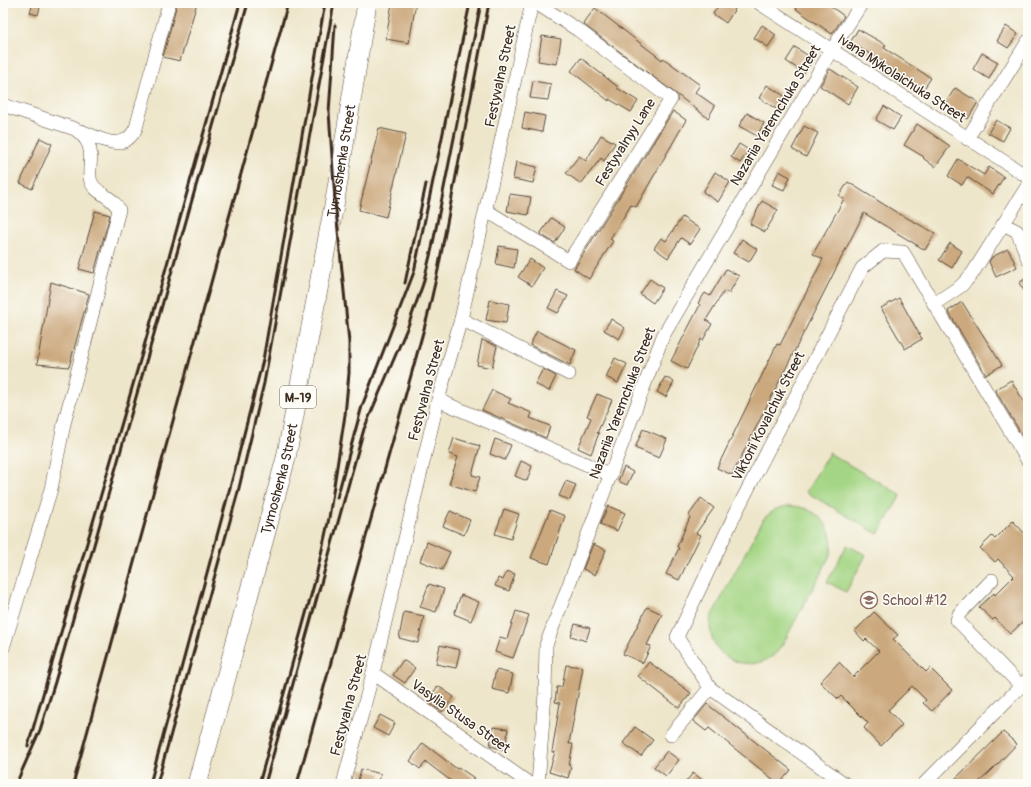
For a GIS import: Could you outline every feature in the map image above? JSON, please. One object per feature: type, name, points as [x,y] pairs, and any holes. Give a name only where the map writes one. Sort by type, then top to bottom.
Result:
[{"type":"highway","name":"Tymoshenka Street","points":[[197,784],[286,458],[335,200],[367,3]]},
{"type":"street","points":[[3,105],[113,142],[126,141],[132,137],[136,128],[169,3]]},
{"type":"street","name":"Festyvalna Street","points":[[343,784],[373,673],[438,400],[461,320],[487,211],[532,3]]},
{"type":"street","name":"Festyvalnyy Lane","points":[[487,211],[569,262],[670,100],[578,30],[536,3]]},
{"type":"street","name":"Ivana Mykolaichuka Street","points":[[759,3],[967,139],[1028,177]]},
{"type":"street","name":"Nazariia Yaremchuka Street","points":[[538,784],[545,694],[546,645],[612,476],[663,336],[831,51],[862,3]]},
{"type":"street","points":[[967,139],[1028,41]]},
{"type":"street","points":[[3,648],[51,489],[64,424],[119,218],[117,204],[93,187],[90,181],[91,150],[88,141],[75,129]]},
{"type":"street","points":[[934,304],[961,286],[972,274],[1028,185]]},
{"type":"street","points":[[1003,224],[1017,231],[1028,259]]},
{"type":"street","name":"Viktorii Kovalchuk Street","points":[[845,784],[710,688],[677,636],[737,510],[862,268],[883,251],[903,252],[1028,461]]},
{"type":"street","points":[[461,320],[569,374]]},
{"type":"street","points":[[438,400],[612,476]]},
{"type":"street","points":[[924,784],[1025,682],[957,620],[959,614],[992,580]]},
{"type":"street","name":"Vasylia Stusa Street","points":[[373,673],[530,784]]},
{"type":"street","points":[[671,735],[710,688]]},
{"type":"green space","points":[[829,453],[901,495],[878,534],[806,492]]},
{"type":"green space","points":[[788,506],[807,509],[822,519],[830,534],[832,543],[831,553],[777,652],[772,657],[758,663],[751,664],[737,662],[724,655],[716,647],[712,638],[710,627],[711,617],[764,518],[776,509]]},
{"type":"green space","points":[[847,545],[866,555],[846,592],[827,582]]},
{"type":"building","points":[[33,3],[41,3],[38,15],[30,13]]},
{"type":"building","points":[[177,3],[197,3],[180,61],[163,57]]},
{"type":"building","points":[[392,3],[416,3],[409,43],[386,39]]},
{"type":"building","points":[[720,3],[726,3],[735,9],[726,23],[713,14]]},
{"type":"building","points":[[800,3],[826,3],[844,16],[832,34],[796,9]]},
{"type":"building","points":[[595,8],[662,60],[663,58],[700,85],[695,92],[715,106],[708,118],[583,24]]},
{"type":"building","points":[[762,25],[776,35],[768,47],[754,38]]},
{"type":"building","points":[[1006,26],[1018,34],[1008,48],[997,41]]},
{"type":"building","points":[[858,29],[886,45],[884,48],[931,78],[923,90],[881,64],[883,61],[850,43]]},
{"type":"building","points":[[542,36],[561,39],[557,64],[538,61]]},
{"type":"building","points":[[795,47],[813,59],[804,73],[786,61]]},
{"type":"building","points":[[982,53],[998,62],[989,79],[973,69]]},
{"type":"building","points":[[581,58],[618,87],[617,88],[638,101],[631,112],[609,99],[609,101],[571,71]]},
{"type":"building","points":[[830,69],[858,87],[848,104],[820,86]]},
{"type":"building","points":[[533,81],[551,84],[548,100],[530,98]]},
{"type":"building","points":[[767,85],[786,97],[778,110],[759,98]]},
{"type":"building","points":[[955,88],[978,102],[968,119],[945,104]]},
{"type":"building","points":[[884,106],[901,117],[893,130],[876,120]]},
{"type":"building","points":[[673,111],[686,120],[636,207],[631,205],[610,239],[613,241],[589,279],[574,269]]},
{"type":"building","points":[[525,112],[545,116],[542,132],[522,128]]},
{"type":"building","points":[[747,113],[764,123],[757,136],[739,126]]},
{"type":"building","points":[[996,120],[1010,128],[1003,141],[988,133]]},
{"type":"building","points":[[917,124],[950,146],[935,167],[923,158],[924,157],[904,145]]},
{"type":"building","points":[[804,126],[818,133],[806,157],[792,149]]},
{"type":"building","points":[[379,128],[406,134],[386,217],[359,210]]},
{"type":"building","points":[[601,135],[615,143],[604,161],[601,158],[581,184],[566,173],[579,156],[586,161]]},
{"type":"building","points":[[40,138],[52,144],[32,189],[20,183]]},
{"type":"building","points":[[739,144],[749,150],[740,163],[731,157]]},
{"type":"building","points":[[958,159],[984,175],[989,167],[1004,177],[993,194],[967,177],[962,185],[948,176]]},
{"type":"building","points":[[516,162],[537,167],[533,183],[513,179]]},
{"type":"building","points":[[779,171],[790,177],[784,190],[772,185]]},
{"type":"building","points":[[715,172],[730,182],[718,202],[703,192]]},
{"type":"building","points":[[848,182],[896,212],[935,233],[925,250],[864,213],[732,475],[717,468],[777,344],[780,345],[823,259],[813,254],[844,199],[839,196]]},
{"type":"building","points":[[510,194],[531,197],[528,215],[507,211]]},
{"type":"building","points":[[762,201],[778,210],[765,232],[750,224]]},
{"type":"building","points":[[95,211],[110,215],[94,273],[79,269]]},
{"type":"building","points":[[682,217],[700,229],[690,244],[681,238],[668,258],[654,248],[661,238],[666,241]]},
{"type":"building","points":[[551,218],[565,227],[555,243],[540,234]]},
{"type":"building","points":[[742,239],[757,249],[749,262],[733,253]]},
{"type":"building","points":[[950,243],[962,251],[952,268],[939,260]]},
{"type":"building","points":[[499,246],[517,249],[514,268],[496,264]]},
{"type":"building","points":[[1008,249],[1017,267],[996,277],[989,262],[992,257]]},
{"type":"building","points":[[530,259],[543,268],[532,286],[518,277]]},
{"type":"building","points":[[726,269],[739,276],[729,293],[724,291],[706,320],[712,324],[703,340],[701,339],[687,369],[671,361],[700,305],[698,303],[705,293],[710,296]]},
{"type":"building","points":[[1028,277],[1028,297],[1019,283]]},
{"type":"building","points":[[650,279],[663,288],[653,303],[640,294]]},
{"type":"building","points":[[51,282],[89,294],[69,367],[37,364]]},
{"type":"building","points":[[557,291],[568,296],[558,313],[548,308]]},
{"type":"building","points":[[899,298],[922,339],[905,349],[881,308]]},
{"type":"building","points":[[490,300],[509,304],[506,323],[486,320]]},
{"type":"building","points":[[962,302],[1002,365],[986,375],[948,311]]},
{"type":"building","points":[[611,319],[625,328],[619,339],[604,330]]},
{"type":"building","points":[[537,331],[576,350],[570,365],[530,345]]},
{"type":"building","points":[[482,340],[497,346],[492,368],[477,365]]},
{"type":"building","points":[[615,358],[627,364],[618,383],[606,377]]},
{"type":"building","points":[[543,369],[556,376],[549,391],[535,384]]},
{"type":"building","points":[[665,377],[674,382],[666,397],[657,392]]},
{"type":"building","points":[[1011,380],[1028,409],[1028,445],[995,390]]},
{"type":"building","points":[[492,390],[511,399],[508,403],[532,413],[530,418],[550,426],[546,438],[482,410]]},
{"type":"building","points":[[597,394],[612,400],[597,433],[599,433],[591,454],[578,448],[591,418],[587,416]]},
{"type":"building","points":[[643,429],[667,439],[659,458],[635,448]]},
{"type":"building","points":[[454,438],[480,446],[472,475],[480,477],[475,492],[449,484],[458,457],[449,454]]},
{"type":"building","points":[[495,439],[511,445],[505,460],[490,454]]},
{"type":"building","points":[[521,461],[532,466],[527,481],[515,476]]},
{"type":"building","points":[[624,467],[633,472],[627,485],[618,481]]},
{"type":"building","points":[[566,481],[576,485],[570,500],[559,496]]},
{"type":"building","points":[[701,498],[714,508],[696,533],[701,535],[679,580],[666,574],[679,548],[677,547],[690,517],[689,515]]},
{"type":"building","points":[[608,506],[625,513],[617,531],[600,524]]},
{"type":"building","points":[[504,509],[519,514],[511,539],[495,534]]},
{"type":"building","points":[[550,510],[565,516],[549,564],[531,558]]},
{"type":"building","points":[[450,511],[470,520],[464,535],[443,526]]},
{"type":"building","points":[[1013,521],[1028,537],[1028,592],[1025,595],[1028,598],[1028,617],[1010,634],[995,618],[993,620],[979,607],[994,593],[995,595],[1014,576],[998,559],[995,562],[980,548],[992,536],[995,539]]},
{"type":"building","points":[[427,542],[450,552],[442,570],[420,561]]},
{"type":"building","points":[[593,544],[606,550],[595,575],[583,569]]},
{"type":"building","points":[[507,571],[515,574],[509,591],[495,586],[498,578],[503,580]]},
{"type":"building","points":[[429,584],[444,589],[436,612],[420,607]]},
{"type":"building","points":[[461,595],[479,602],[471,621],[454,614]]},
{"type":"building","points":[[647,607],[662,614],[647,645],[651,646],[643,663],[623,654]]},
{"type":"building","points":[[516,611],[529,615],[513,658],[495,652],[500,637],[507,639]]},
{"type":"building","points":[[404,612],[424,616],[418,643],[399,638]]},
{"type":"building","points":[[874,612],[898,635],[893,639],[926,672],[930,668],[952,690],[932,711],[923,703],[926,700],[912,686],[888,710],[902,725],[881,746],[864,728],[868,723],[841,696],[838,699],[820,682],[839,662],[853,677],[879,651],[866,639],[864,641],[855,631]]},
{"type":"building","points":[[575,624],[590,628],[586,641],[571,636]]},
{"type":"building","points":[[440,645],[460,650],[456,668],[436,664]]},
{"type":"building","points":[[403,660],[415,668],[405,683],[393,675]]},
{"type":"building","points":[[649,662],[691,693],[679,708],[638,676]]},
{"type":"building","points":[[566,665],[583,667],[569,744],[573,744],[569,766],[571,767],[568,778],[549,772],[555,752],[552,752],[560,703],[555,702],[557,687],[562,687]]},
{"type":"building","points":[[496,670],[513,674],[509,693],[492,689]]},
{"type":"building","points":[[438,686],[454,697],[442,712],[427,701]]},
{"type":"building","points":[[707,704],[791,770],[779,784],[709,728],[706,731],[693,721]]},
{"type":"building","points":[[380,715],[395,723],[388,736],[373,728]]},
{"type":"building","points":[[493,727],[508,729],[505,750],[490,746]]},
{"type":"building","points":[[635,727],[653,740],[641,756],[623,743]]},
{"type":"building","points":[[1003,732],[1017,744],[992,770],[977,784],[950,784]]},
{"type":"building","points":[[423,743],[457,769],[458,767],[474,778],[469,784],[455,784],[426,762],[420,769],[410,761]]},
{"type":"building","points":[[667,751],[679,760],[666,776],[654,767]]},
{"type":"building","points":[[361,769],[381,774],[378,784],[357,784]]},
{"type":"building","points":[[693,773],[708,784],[684,784]]},
{"type":"railway","points":[[28,746],[143,350],[240,3]]},
{"type":"railway","points":[[16,784],[40,730],[55,682],[248,3]]},
{"type":"railway","points":[[73,784],[288,3]]},
{"type":"railway","points":[[150,784],[263,360],[325,3]]},
{"type":"railway","points":[[157,784],[238,492],[264,383],[334,3]]},
{"type":"railway","points":[[337,498],[362,406],[414,272],[470,3]]},
{"type":"railway","points":[[265,784],[364,429],[408,326],[423,284],[432,248],[481,3]]},
{"type":"railway","points":[[297,784],[427,318],[438,270],[489,3]]},
{"type":"railway","points":[[259,784],[315,581],[329,518],[345,415],[349,373],[349,342],[335,200],[329,112],[335,25]]},
{"type":"railway","points":[[405,283],[426,184]]},
{"type":"place","name":"School #12","points":[[869,600]]}]
